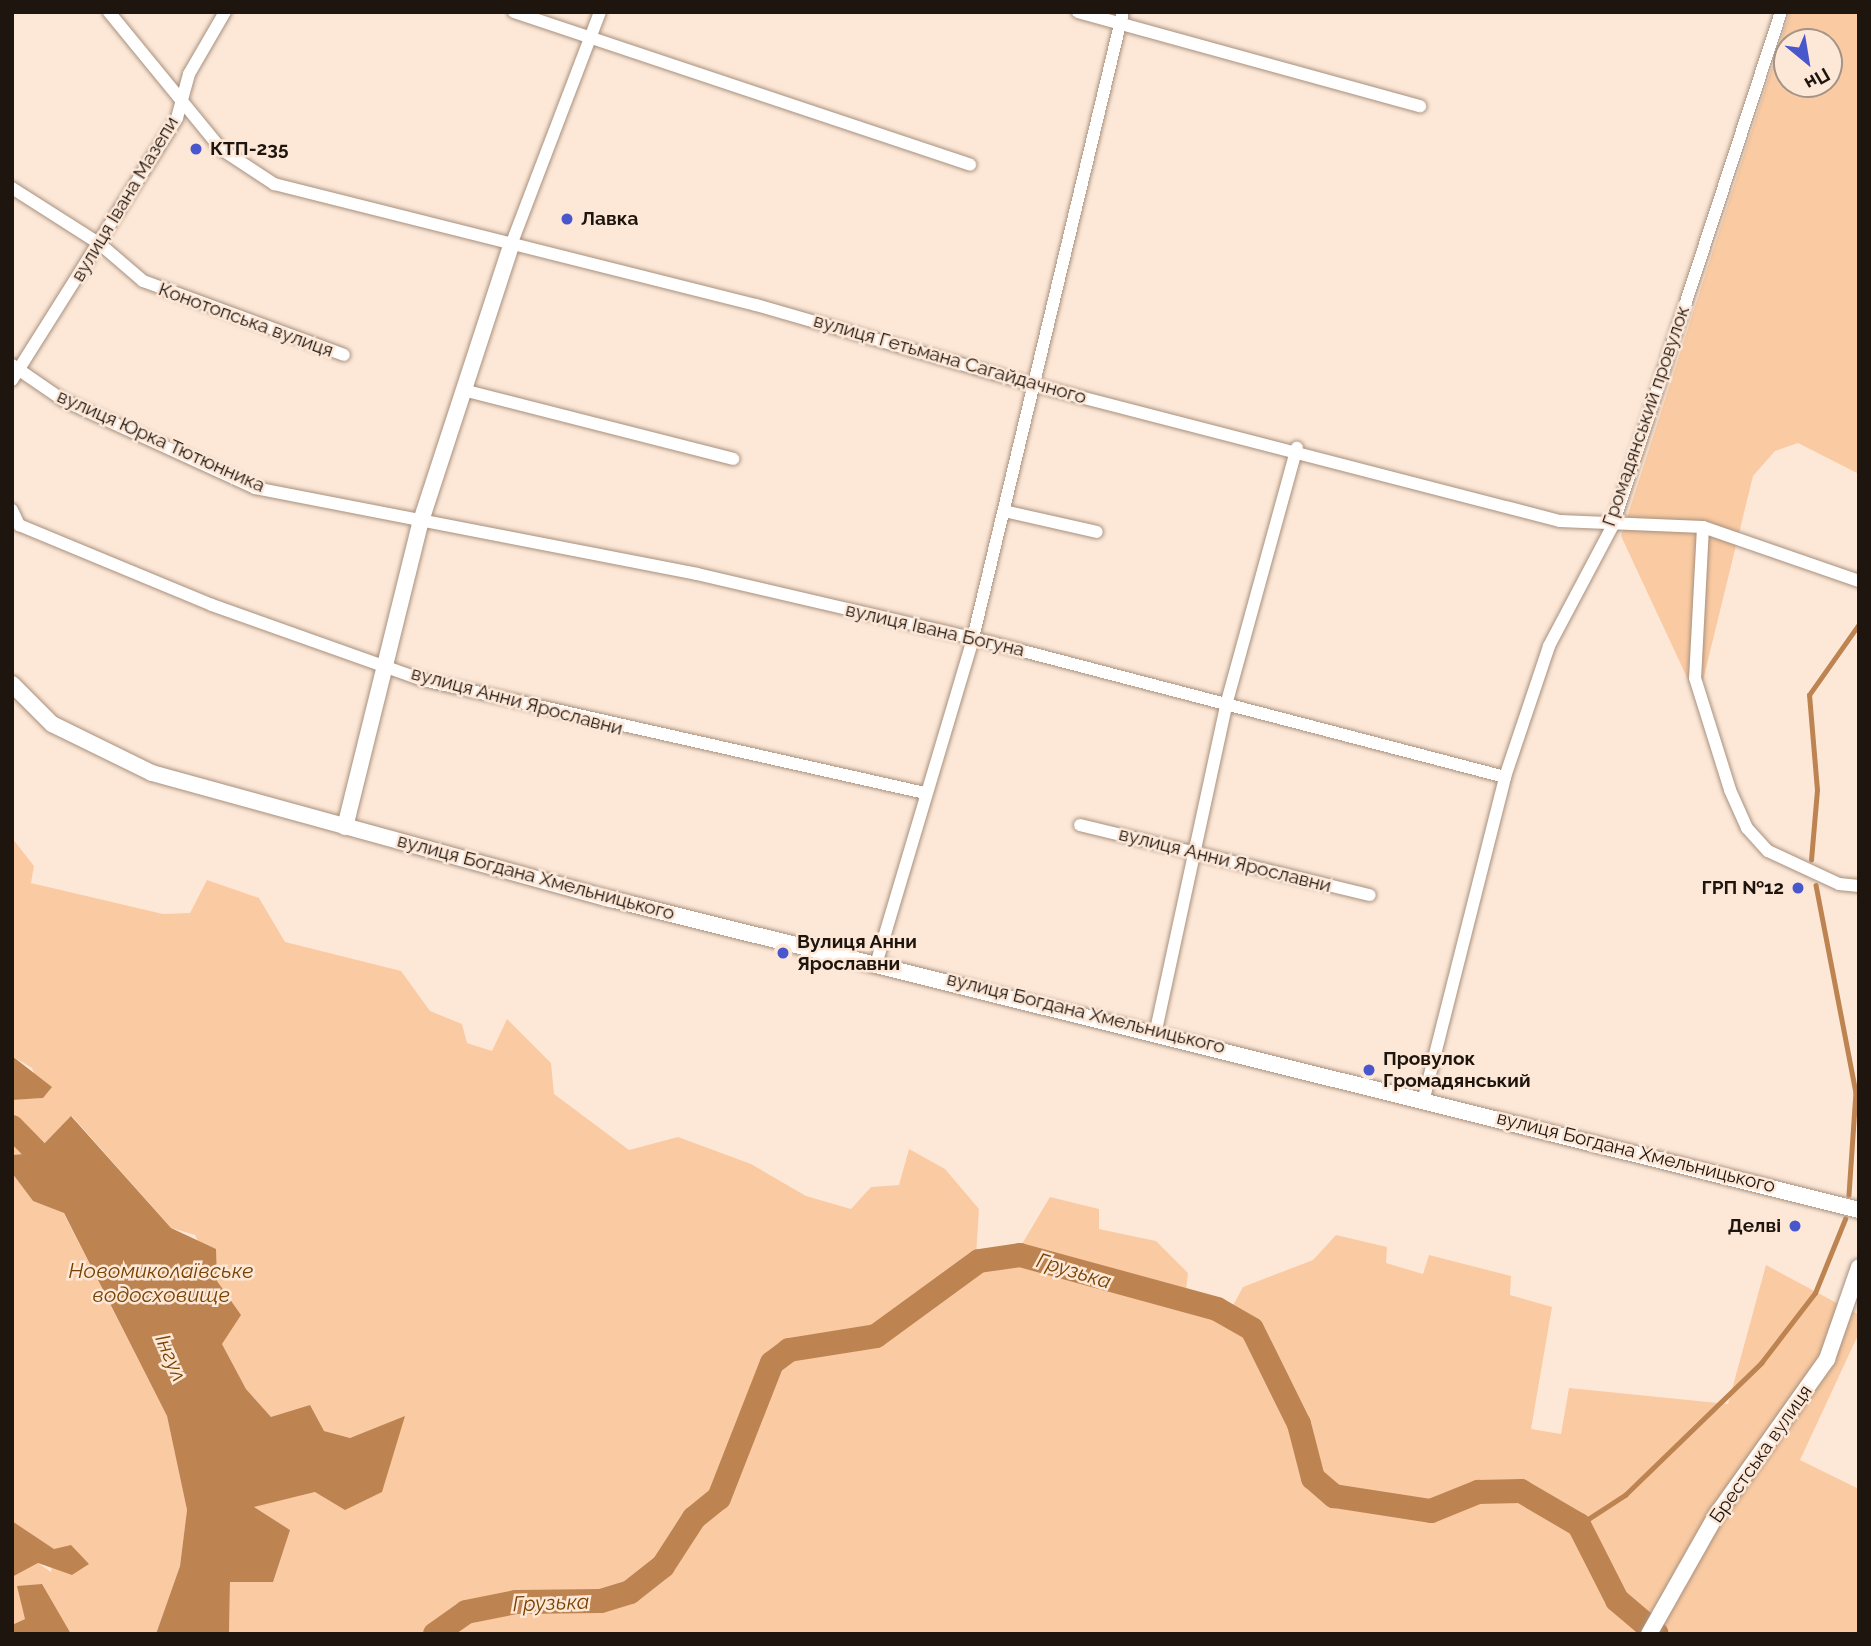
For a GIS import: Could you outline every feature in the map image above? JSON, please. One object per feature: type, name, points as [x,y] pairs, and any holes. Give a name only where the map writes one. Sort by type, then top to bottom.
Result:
[{"type":"street","name":"вулиця Гетьмана Сагайдачного","points":[[110,12],[221,149],[274,184],[756,305],[1034,385],[1297,448],[1560,521],[1703,527],[1859,582]]},
{"type":"street","name":"вулиця Івана Мазепи","points":[[15,372],[100,244],[177,118],[181,98],[225,12]]},
{"type":"street","points":[[514,12],[588,41],[971,164]]},
{"type":"street","points":[[345,828],[421,524],[511,245],[600,12]]},
{"type":"street","points":[[1078,12],[1122,16],[1420,106]]},
{"type":"street","name":"Громадянський провулок","points":[[1424,1098],[1505,777],[1549,646],[1613,525],[1781,12]]},
{"type":"street","points":[[877,961],[973,638],[1122,16]]},
{"type":"street","name":"Конотопська вулиця","points":[[12,188],[100,244],[143,281],[344,355]]},
{"type":"street","name":"вулиця Юрка Тютюнника","points":[[15,372],[63,400],[255,488],[358,509]]},
{"type":"street","points":[[463,390],[733,459]]},
{"type":"street","points":[[1156,1030],[1198,850],[1226,705],[1297,448]]},
{"type":"street","name":"вулиця Івана Богуна","points":[[358,509],[421,524],[697,575],[973,638],[1505,777]]},
{"type":"street","name":"вулиця Анни Ярославни","points":[[12,510],[19,525],[212,605],[388,664],[423,680],[579,718],[925,793]]},
{"type":"street","points":[[1003,511],[1097,533]]},
{"type":"street","points":[[1703,527],[1695,678],[1741,815],[1768,851],[1839,884],[1859,886]]},
{"type":"street","name":"вулиця Богдана Хмельницького","points":[[12,684],[52,724],[92,748],[152,773],[345,828],[1156,1030],[1859,1210]]},
{"type":"street","name":"вулиця Анни Ярославни","points":[[1080,825],[1198,850],[1214,861],[1370,895]]},
{"type":"street","name":"Брестська вулиця","points":[[1648,1634],[1665,1597],[1827,1359],[1859,1268]]},
{"type":"shaded area","points":[[1790,12],[1859,12],[1859,474],[1798,443],[1775,451],[1753,476],[1698,701],[1621,536],[1773,65],[1773,98],[1843,98],[1843,28],[1785,28]]},
{"type":"shaded area","points":[[12,838],[34,866],[31,883],[163,914],[190,913],[207,880],[259,898],[285,942],[401,971],[430,1011],[462,1024],[467,1043],[492,1051],[507,1019],[551,1063],[554,1094],[629,1150],[678,1137],[751,1164],[806,1196],[851,1209],[871,1187],[899,1185],[909,1149],[945,1169],[979,1209],[976,1256],[1019,1249],[1050,1197],[1099,1209],[1099,1229],[1156,1241],[1188,1273],[1185,1299],[1231,1309],[1243,1287],[1313,1260],[1336,1235],[1387,1247],[1386,1263],[1423,1274],[1429,1255],[1511,1276],[1510,1295],[1552,1307],[1531,1429],[1561,1434],[1569,1388],[1728,1404],[1766,1265],[1859,1315],[1859,1333],[1800,1460],[1859,1489],[1859,1634],[229,1634],[230,1582],[290,1530],[253,1507],[315,1492],[405,1417],[350,1438],[271,1417],[246,1389],[222,1344],[217,1281],[195,1235],[171,1228],[72,1116],[34,1153],[12,1155],[12,1100],[43,1098],[32,1068],[12,1056]]},
{"type":"shaded area","points":[[12,1173],[33,1201],[63,1212],[167,1416],[187,1510],[180,1566],[156,1634],[71,1634],[25,1619],[12,1625],[12,1577],[38,1563],[51,1572],[54,1549],[12,1521]]},
{"type":"water","points":[[12,1056],[52,1087],[43,1098],[12,1100]]},
{"type":"water","name":"Новомиколаївське водосховище","points":[[71,1116],[171,1228],[216,1249],[217,1281],[241,1315],[222,1344],[246,1389],[271,1417],[310,1405],[324,1431],[350,1438],[405,1416],[382,1492],[345,1510],[315,1492],[254,1507],[290,1530],[273,1582],[230,1582],[229,1634],[156,1634],[180,1566],[187,1510],[167,1416],[64,1213],[33,1201],[12,1173],[12,1155],[35,1153]]},
{"type":"water","points":[[12,1521],[54,1549],[71,1545],[89,1564],[72,1575],[38,1563],[12,1577]]},
{"type":"water","points":[[42,1584],[71,1634],[12,1634],[12,1625],[25,1619],[17,1586]]},
{"type":"waterway","points":[[1811,860],[1817,790],[1809,695],[1859,624]]},
{"type":"waterway","points":[[1816,885],[1856,1092],[1849,1195]]},
{"type":"waterway","name":"Інгул","points":[[12,1127],[59,1175]]},
{"type":"waterway","points":[[1579,1525],[1625,1495],[1761,1363],[1815,1293],[1845,1219]]},
{"type":"waterway","name":"Грузька","points":[[435,1634],[466,1612],[516,1602],[601,1601],[630,1592],[663,1566],[694,1518],[719,1498],[772,1363],[789,1350],[876,1336],[979,1261],[1020,1255],[1217,1309],[1252,1329],[1299,1424],[1313,1478],[1334,1496],[1431,1511],[1478,1492],[1521,1491],[1579,1525],[1617,1600],[1657,1634]]},
{"type":"place","name":"КТП-235","points":[[196,149]]},
{"type":"place","name":"Лавка","points":[[567,219]]},
{"type":"place","name":"ГРП №12","points":[[1798,888]]},
{"type":"place","name":"Вулиця Анни Ярославни","points":[[783,953]]},
{"type":"place","name":"Провулок Громадянський","points":[[1369,1070]]},
{"type":"place","name":"Делві","points":[[1795,1226]]}]
